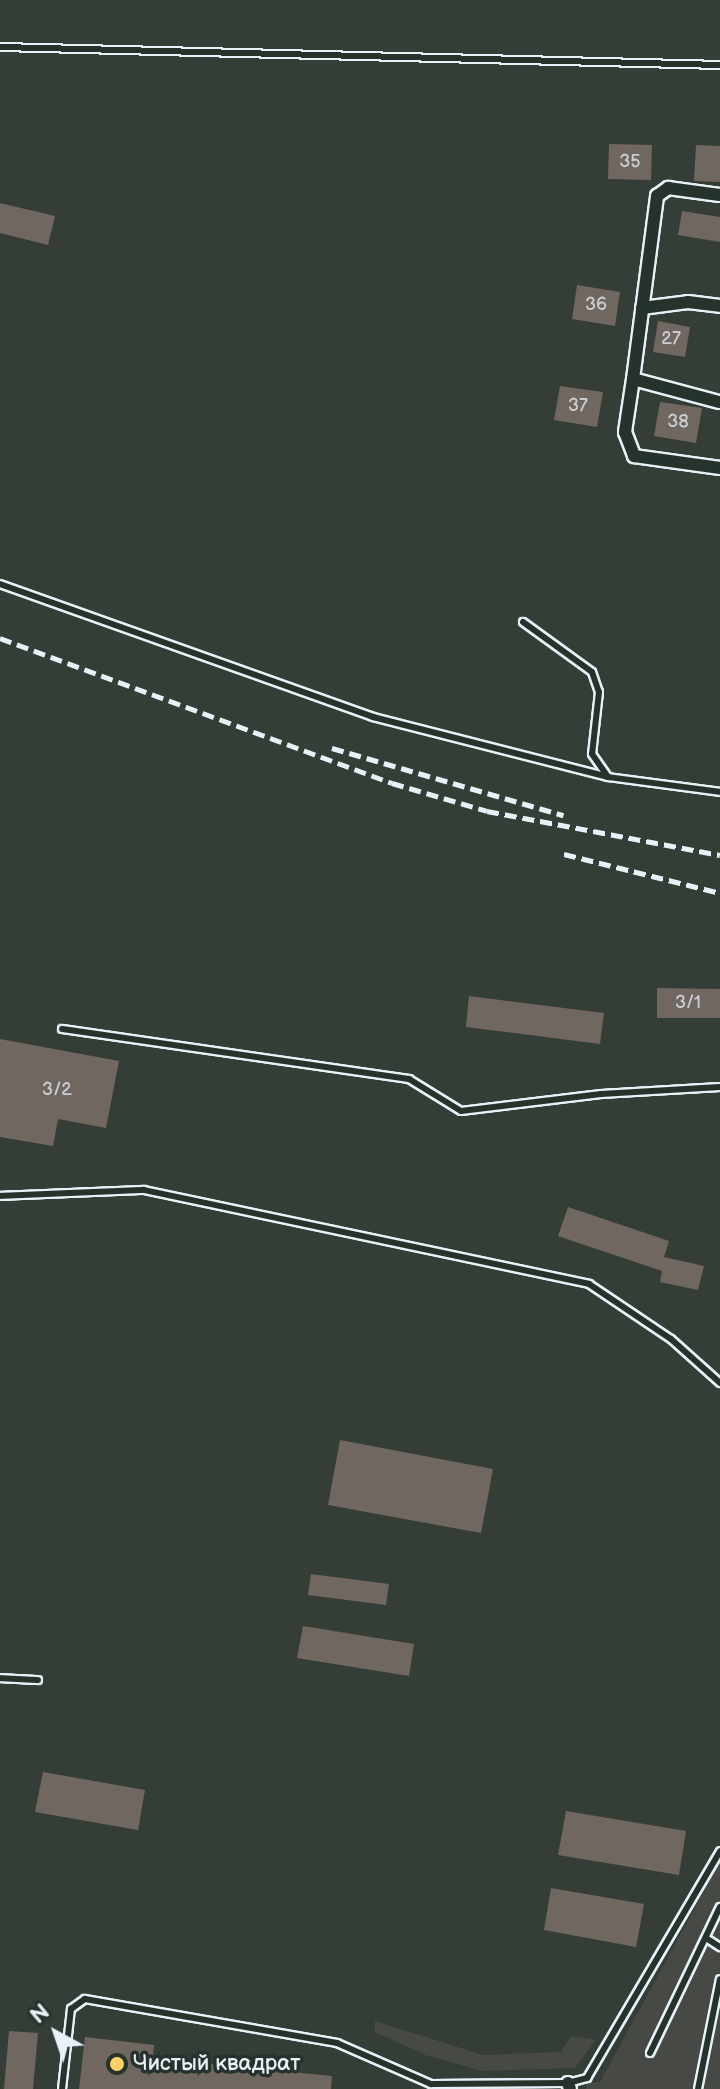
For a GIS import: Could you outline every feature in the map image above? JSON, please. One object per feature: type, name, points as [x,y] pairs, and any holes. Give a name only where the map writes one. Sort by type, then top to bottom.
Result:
[{"type":"street","points":[[720,195],[668,188],[657,196],[625,432],[634,456],[720,468]]},
{"type":"street","points":[[642,308],[688,302],[720,306]]},
{"type":"street","points":[[633,379],[720,400]]},
{"type":"lane","points":[[0,47],[720,65]]},
{"type":"lane","points":[[0,584],[373,717],[608,777],[720,792]]},
{"type":"lane","points":[[523,622],[592,672],[599,692],[592,754],[608,777]]},
{"type":"lane","points":[[62,1029],[409,1079],[461,1111],[601,1094],[720,1087]]},
{"type":"lane","points":[[0,1196],[144,1190],[589,1284],[671,1339],[720,1383]]},
{"type":"lane","points":[[0,1678],[38,1680]]},
{"type":"lane","points":[[62,2089],[71,2009],[85,1999],[337,2043],[431,2086],[569,2086],[587,2078],[610,2043],[720,1851]]},
{"type":"lane","points":[[650,2053],[720,1907]]},
{"type":"lane","points":[[706,1938],[720,1947]]},
{"type":"lane","points":[[698,2089],[720,1979]]},
{"type":"shaded area","points":[[720,1862],[720,2089],[586,2089],[586,2083],[600,2082]]},
{"type":"shaded area","points":[[375,2021],[483,2055],[561,2052],[571,2036],[596,2040],[575,2068],[482,2071],[425,2055],[375,2032]]},
{"type":"building","points":[[609,144],[652,145],[651,180],[608,179]]},
{"type":"building","points":[[696,145],[720,146],[720,182],[694,181]]},
{"type":"building","points":[[0,203],[55,216],[48,245],[0,233]]},
{"type":"building","points":[[682,211],[720,217],[720,242],[678,235]]},
{"type":"building","points":[[577,285],[620,292],[615,326],[572,319]]},
{"type":"building","points":[[658,321],[690,327],[685,357],[653,352]]},
{"type":"building","points":[[560,386],[603,392],[597,427],[554,420]]},
{"type":"building","points":[[660,402],[702,408],[696,443],[654,436]]},
{"type":"building","points":[[657,988],[720,989],[720,1018],[657,1018]]},
{"type":"building","points":[[469,996],[604,1013],[600,1044],[466,1027]]},
{"type":"building","points":[[0,1039],[119,1061],[106,1128],[58,1119],[53,1146],[0,1137]]},
{"type":"building","points":[[568,1207],[669,1241],[664,1257],[704,1266],[698,1290],[660,1282],[662,1271],[558,1236]]},
{"type":"building","points":[[340,1440],[493,1469],[481,1533],[328,1505]]},
{"type":"building","points":[[311,1574],[389,1584],[386,1605],[308,1595]]},
{"type":"building","points":[[303,1626],[414,1644],[409,1676],[297,1658]]},
{"type":"building","points":[[43,1772],[145,1790],[138,1830],[35,1812]]},
{"type":"building","points":[[566,1811],[686,1831],[679,1875],[558,1855]]},
{"type":"building","points":[[551,1888],[644,1904],[636,1947],[544,1930]]},
{"type":"building","points":[[9,2031],[38,2033],[33,2089],[4,2089]]},
{"type":"building","points":[[85,2037],[154,2045],[153,2058],[332,2076],[331,2089],[79,2089]]},
{"type":"railway","points":[[0,638],[392,783],[487,811],[720,855]]},
{"type":"railway","points":[[332,748],[563,815]]},
{"type":"railway","points":[[564,854],[720,893]]},
{"type":"place","name":"Чистый квадрат","points":[[117,2064]]}]
